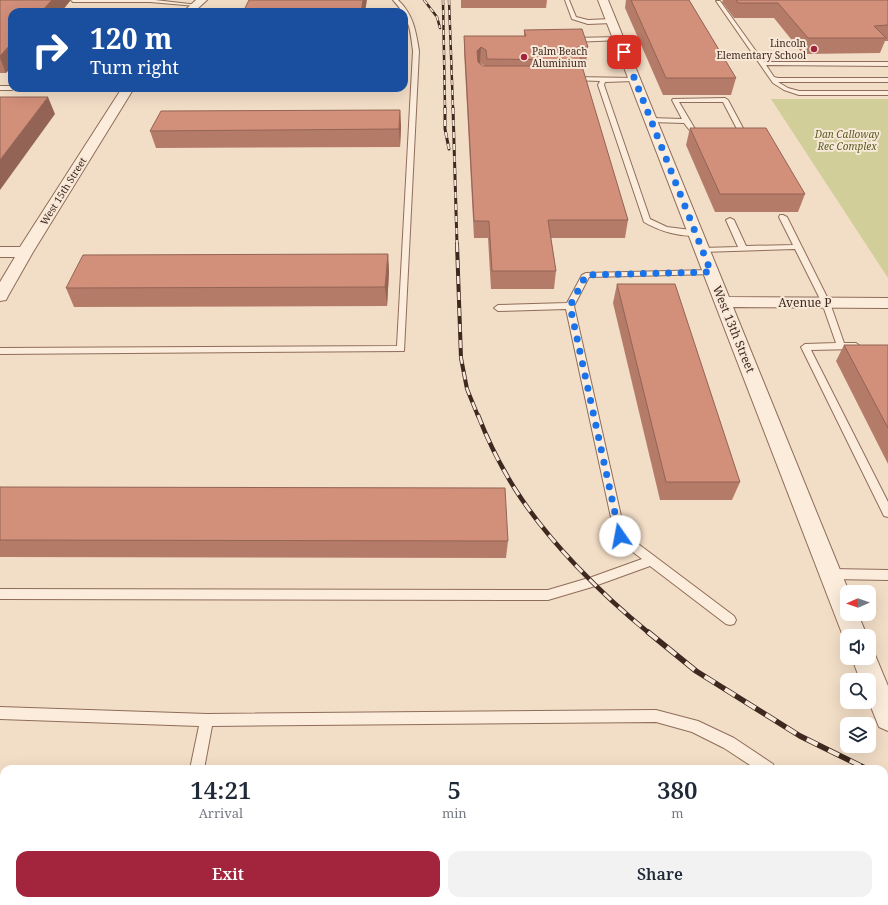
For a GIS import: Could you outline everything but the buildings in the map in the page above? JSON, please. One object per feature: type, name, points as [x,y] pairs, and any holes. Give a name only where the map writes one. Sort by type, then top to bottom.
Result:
[{"type":"street","name":"West 13th Street","points":[[603,0],[852,629]]},
{"type":"street","name":"West 15th Street","points":[[0,296],[25,252],[125,92]]},
{"type":"street","points":[[0,252],[25,252]]},
{"type":"street","name":"Avenue P","points":[[723,302],[888,303]]},
{"type":"street","points":[[867,665],[888,718]]},
{"type":"lane","points":[[395,0],[404,8]]},
{"type":"lane","points":[[567,0],[574,18],[588,22],[612,21]]},
{"type":"lane","points":[[73,1],[150,1],[199,3]]},
{"type":"lane","points":[[718,2],[772,78],[786,89],[799,92],[888,93]]},
{"type":"lane","points":[[0,351],[401,349],[416,51],[411,21],[408,16]]},
{"type":"lane","points":[[565,40],[619,39]]},
{"type":"lane","points":[[761,62],[767,64],[888,64]]},
{"type":"lane","points":[[565,78],[634,79]]},
{"type":"lane","points":[[772,78],[777,80],[888,80]]},
{"type":"lane","points":[[611,79],[603,81],[601,85],[647,220],[656,226],[671,231],[696,233]]},
{"type":"lane","points":[[706,131],[693,131],[675,100],[725,100],[741,130],[727,131]]},
{"type":"lane","points":[[651,120],[686,120]]},
{"type":"lane","points":[[783,217],[826,303],[841,346]]},
{"type":"lane","points":[[730,220],[743,249]]},
{"type":"lane","points":[[702,250],[798,247]]},
{"type":"lane","points":[[711,272],[586,275],[570,306],[620,536],[730,620]]},
{"type":"lane","points":[[498,308],[570,306]]},
{"type":"lane","points":[[861,346],[805,347],[888,513]]},
{"type":"lane","points":[[0,594],[548,595],[592,582],[652,560]]},
{"type":"lane","points":[[831,574],[888,575]]},
{"type":"lane","points":[[0,713],[207,720],[656,716],[693,726],[729,743],[762,765]]},
{"type":"lane","points":[[198,765],[207,720]]},
{"type":"green space","name":"Dan Calloway Rec Complex","points":[[771,99],[888,99],[888,278]]},
{"type":"railway","points":[[424,0],[437,17],[440,28]]},
{"type":"railway","points":[[443,0],[445,109]]},
{"type":"railway","points":[[449,0],[453,109]]},
{"type":"railway","points":[[453,108],[457,245]]},
{"type":"railway","points":[[445,109],[445,129],[449,149]]},
{"type":"railway","points":[[457,244],[461,358],[467,389],[478,416]]},
{"type":"railway","points":[[478,415],[490,444],[504,471],[528,509],[576,566],[612,601],[649,633]]},
{"type":"railway","points":[[648,632],[696,671],[800,736],[859,765]]},
{"type":"place","name":"Lincoln Elementary School","points":[[814,49]]},
{"type":"place","name":"Palm Beach Aluminium","points":[[524,57]]},
{"type":"route","points":[[620,536],[570,306],[586,275],[711,272],[624,52]]}]
